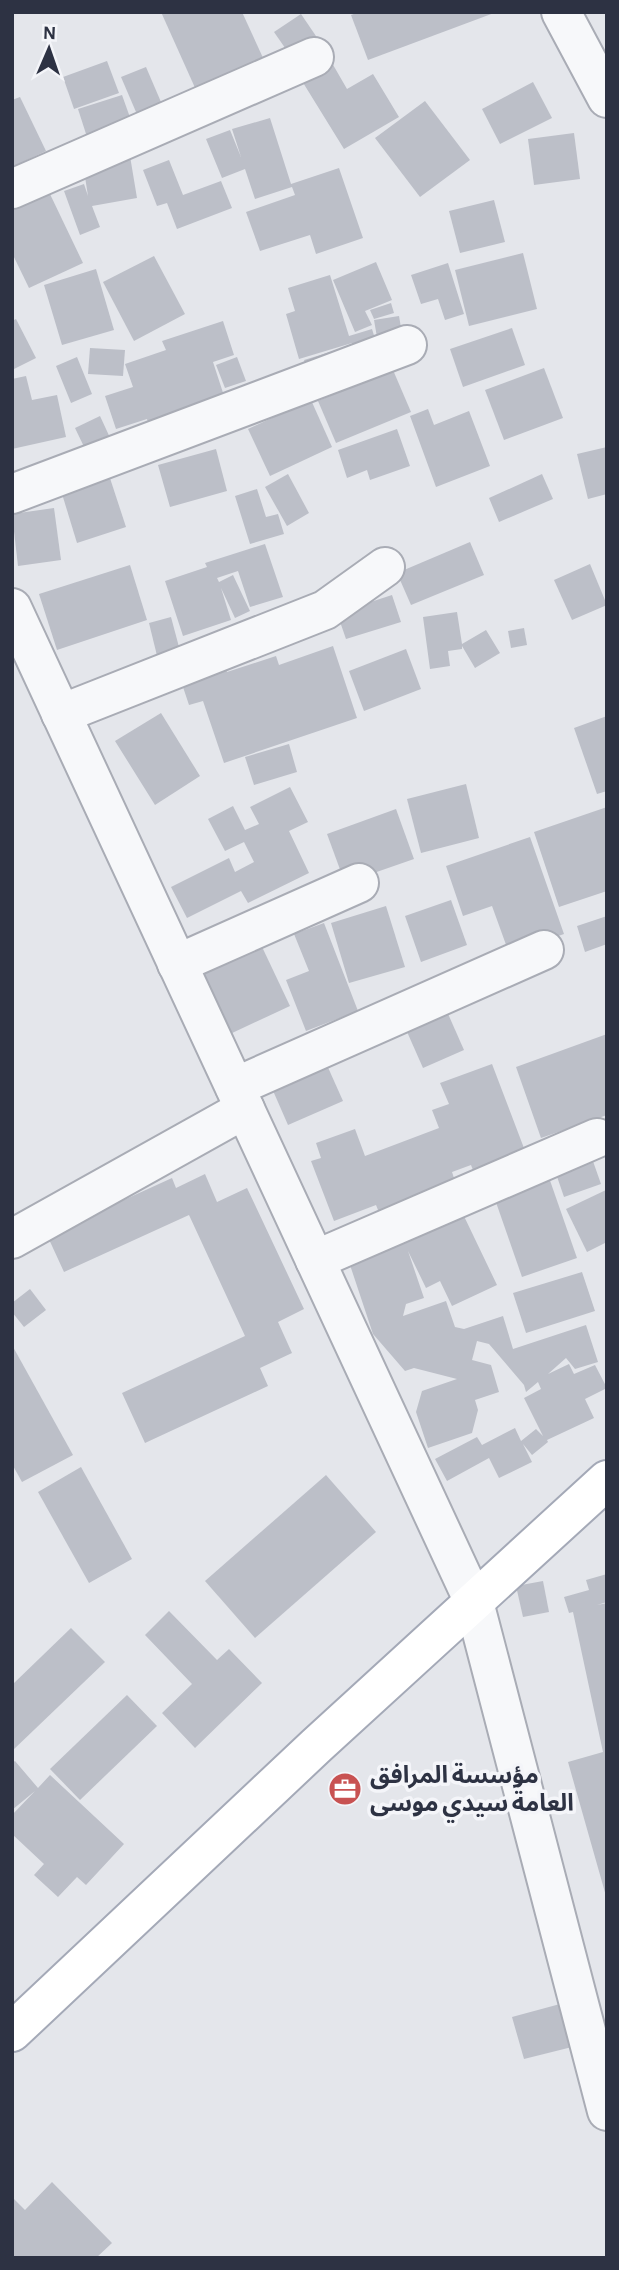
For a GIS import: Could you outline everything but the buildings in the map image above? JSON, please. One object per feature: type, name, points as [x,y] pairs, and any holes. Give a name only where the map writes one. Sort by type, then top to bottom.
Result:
[{"type":"main road","points":[[12,2032],[306,1756],[607,1480]]},
{"type":"street","points":[[561,12],[607,98]]},
{"type":"street","points":[[12,189],[314,57]]},
{"type":"street","points":[[12,494],[407,345]]},
{"type":"street","points":[[61,713],[325,610],[385,567]]},
{"type":"street","points":[[12,608],[474,1602],[607,2111]]},
{"type":"street","points":[[177,964],[359,883]]},
{"type":"street","points":[[12,1239],[240,1098],[544,950]]},
{"type":"street","points":[[315,1260],[597,1138]]},
{"type":"place","name":"مؤسسة المرافق العامة سيدي موسى","points":[[345,1789]]}]
